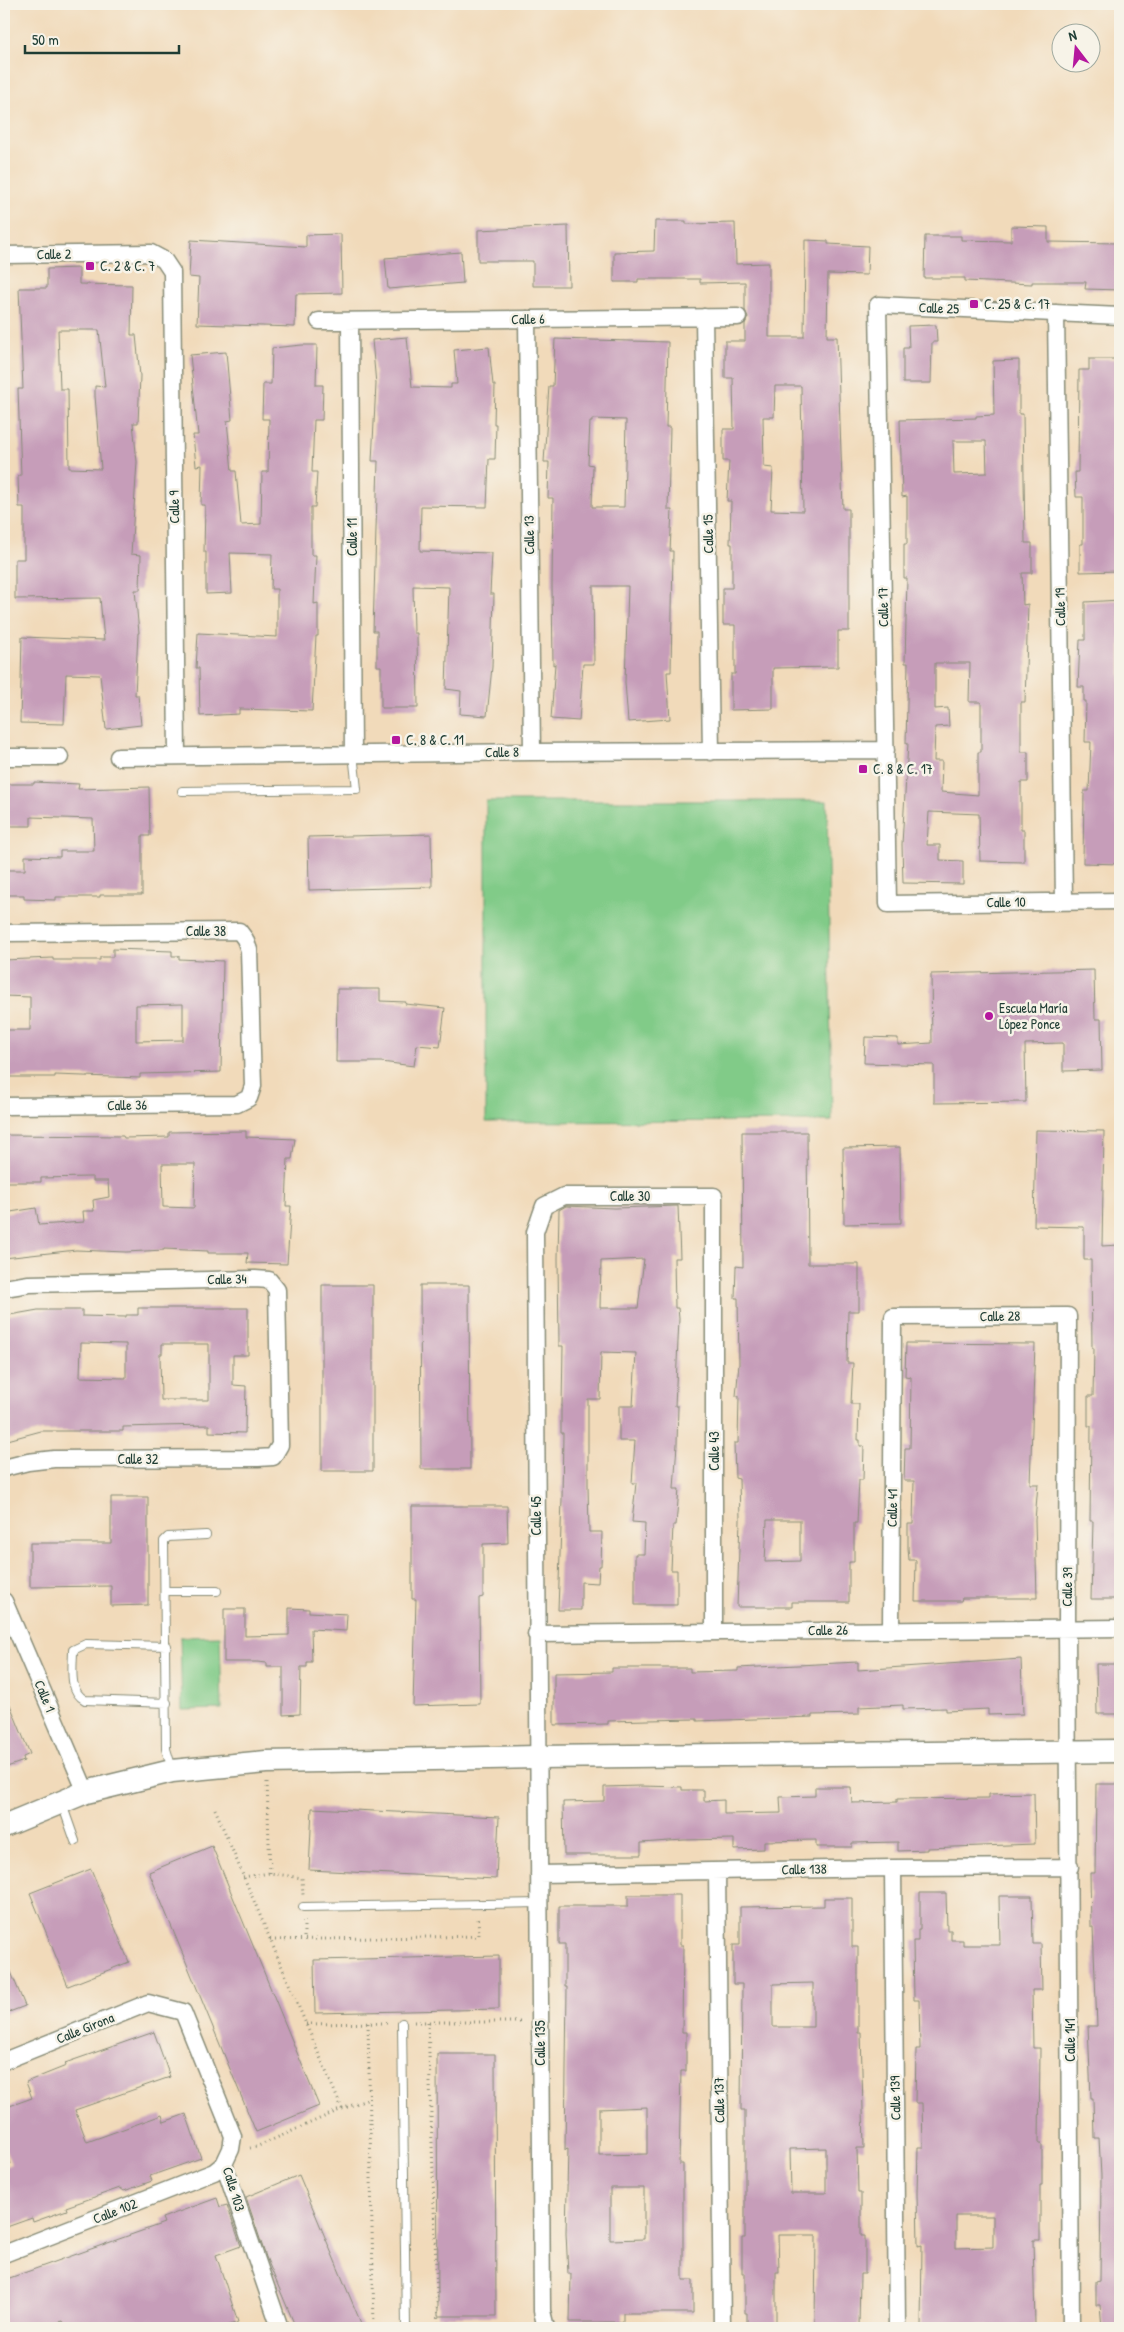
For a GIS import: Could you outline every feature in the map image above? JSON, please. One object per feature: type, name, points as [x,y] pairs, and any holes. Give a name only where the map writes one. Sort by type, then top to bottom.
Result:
[{"type":"street","name":"Calle 2","points":[[4,255],[151,253],[164,260]]},
{"type":"street","name":"Calle 9","points":[[164,260],[172,272],[177,756]]},
{"type":"street","name":"Calle 25","points":[[878,306],[1120,316]]},
{"type":"street","name":"Calle 17","points":[[878,306],[888,904],[892,904]]},
{"type":"street","name":"Calle 19","points":[[1056,313],[1064,901]]},
{"type":"street","name":"Calle 15","points":[[704,317],[711,752]]},
{"type":"street","name":"Calle 6","points":[[319,321],[738,317]]},
{"type":"street","name":"Calle 13","points":[[527,319],[532,752]]},
{"type":"street","name":"Calle 11","points":[[350,321],[353,754]]},
{"type":"street","name":"Calle 8","points":[[118,757],[886,750]]},
{"type":"street","points":[[4,757],[60,757]]},
{"type":"street","name":"Calle 10","points":[[892,904],[1120,901]]},
{"type":"street","name":"Calle 38","points":[[4,933],[238,931],[245,939],[249,950],[253,1086],[249,1098]]},
{"type":"street","name":"Calle 36","points":[[4,1106],[237,1104],[249,1098]]},
{"type":"street","name":"Calle 30","points":[[535,1274],[535,1232],[544,1206],[564,1196],[714,1196],[715,1270]]},
{"type":"street","name":"Calle 43","points":[[714,1632],[715,1270]]},
{"type":"street","name":"Calle 45","points":[[535,1274],[537,1757]]},
{"type":"street","name":"Calle 34","points":[[4,1288],[29,1284],[269,1280],[276,1290],[280,1445],[273,1457]]},
{"type":"street","name":"Calle 28","points":[[893,1387],[893,1317],[1068,1316],[1069,1423]]},
{"type":"street","name":"Calle 41","points":[[890,1630],[893,1387]]},
{"type":"street","name":"Calle 39","points":[[1069,1423],[1067,1628],[1069,1752]]},
{"type":"street","name":"Calle 32","points":[[4,1468],[28,1462],[54,1459],[273,1457]]},
{"type":"street","name":"Calle 1","points":[[4,1601],[86,1792]]},
{"type":"street","name":"Calle 26","points":[[536,1634],[1120,1628]]},
{"type":"street","points":[[4,1826],[86,1792],[172,1771],[266,1762],[537,1757],[1120,1751]]},
{"type":"street","name":"Calle 141","points":[[1069,1752],[1071,2328]]},
{"type":"street","name":"Calle 135","points":[[537,1757],[540,1903],[542,2311],[546,2328]]},
{"type":"street","name":"Calle 138","points":[[539,1874],[1070,1867]]},
{"type":"street","name":"Calle 139","points":[[893,1868],[898,2328]]},
{"type":"street","name":"Calle 137","points":[[717,1871],[722,2328]]},
{"type":"street","name":"Calle Girona","points":[[4,2061],[148,2002],[166,2008]]},
{"type":"street","name":"Calle 103","points":[[166,2008],[183,2012],[233,2136],[232,2149],[224,2164],[280,2328]]},
{"type":"street","name":"Calle 102","points":[[4,2254],[214,2172],[224,2164]]},
{"type":"lane","points":[[182,791],[357,789],[353,754]]},
{"type":"lane","points":[[172,1771],[166,1749],[167,1646],[164,1540],[168,1536],[206,1535]]},
{"type":"lane","points":[[166,1591],[217,1591]]},
{"type":"lane","points":[[167,1646],[86,1644],[73,1650],[74,1691],[85,1700],[167,1703]]},
{"type":"lane","points":[[61,1802],[75,1841]]},
{"type":"lane","points":[[303,1907],[540,1903]]},
{"type":"lane","points":[[402,2023],[406,2328]]},
{"type":"path","points":[[266,1762],[270,1873]]},
{"type":"path","points":[[215,1809],[342,2110]]},
{"type":"path","points":[[243,1877],[270,1873],[302,1878],[304,1939]]},
{"type":"path","points":[[270,1940],[479,1936],[478,1904]]},
{"type":"path","points":[[428,2022],[438,2328]]},
{"type":"path","points":[[306,2024],[526,2022]]},
{"type":"path","points":[[368,2023],[374,2328]]},
{"type":"path","points":[[232,2149],[256,2147],[370,2099]]},
{"type":"green space","points":[[486,801],[827,801],[832,1121],[486,1122]]},
{"type":"green space","points":[[220,1636],[222,1709],[182,1710],[180,1637]]},
{"type":"building","points":[[655,221],[686,221],[686,224],[735,223],[736,264],[769,263],[769,337],[804,337],[805,240],[828,241],[828,244],[868,246],[867,275],[828,274],[827,337],[837,337],[843,509],[849,509],[849,631],[838,631],[838,667],[773,668],[773,709],[731,710],[731,674],[735,674],[735,625],[723,625],[723,588],[732,588],[732,544],[730,544],[731,501],[727,501],[729,461],[723,461],[723,429],[734,429],[733,378],[725,378],[725,341],[745,341],[745,324],[748,317],[745,310],[745,282],[700,283],[700,279],[638,279],[638,282],[614,282],[614,252],[654,251]],"holes":[[[775,386],[801,386],[803,511],[771,510],[773,468],[764,467],[763,417],[774,417]]]},
{"type":"building","points":[[568,226],[569,286],[533,286],[533,261],[478,261],[478,230]]},
{"type":"building","points":[[1011,226],[1048,227],[1048,242],[1120,243],[1120,290],[1085,289],[1086,282],[1032,282],[1032,284],[965,281],[965,278],[924,278],[925,236],[961,236],[961,240],[1011,241]]},
{"type":"building","points":[[341,234],[342,293],[296,294],[295,327],[197,324],[199,278],[189,277],[191,240],[306,247],[306,235]]},
{"type":"building","points":[[461,252],[463,283],[388,289],[385,258]]},
{"type":"building","points":[[79,268],[79,284],[132,285],[131,335],[136,335],[140,376],[138,423],[133,423],[137,462],[131,554],[141,555],[140,590],[135,590],[139,633],[135,695],[138,695],[141,725],[106,729],[100,675],[66,674],[64,724],[20,723],[22,637],[104,640],[100,598],[15,599],[15,559],[24,559],[24,507],[19,507],[18,476],[21,476],[18,389],[23,389],[19,288],[47,288],[47,269]],"holes":[[[58,330],[99,330],[105,387],[95,386],[101,469],[69,468],[68,389],[60,389]]]},
{"type":"building","points":[[936,325],[937,342],[932,342],[931,383],[903,383],[903,348],[909,348],[908,326]]},
{"type":"building","points":[[407,337],[412,387],[451,388],[451,384],[457,384],[454,350],[489,347],[493,385],[495,385],[494,424],[496,424],[495,459],[489,459],[487,507],[421,506],[420,551],[492,553],[490,594],[494,594],[492,667],[487,716],[460,714],[461,691],[446,689],[449,587],[413,586],[414,633],[417,633],[418,708],[381,708],[381,666],[377,666],[377,631],[373,631],[378,461],[372,461],[376,384],[372,340]]},
{"type":"building","points":[[555,339],[668,342],[666,427],[670,427],[668,510],[672,510],[670,551],[673,551],[671,672],[667,672],[670,719],[628,722],[625,682],[628,586],[593,586],[594,664],[583,664],[579,721],[551,719],[555,664],[553,665],[553,498],[548,498],[549,462],[544,462],[549,386],[553,386]],"holes":[[[592,419],[626,420],[624,507],[592,507],[593,465],[588,464],[590,422],[592,422]]]},
{"type":"building","points":[[317,345],[316,385],[323,385],[322,420],[314,420],[312,472],[317,472],[315,507],[311,507],[311,555],[316,555],[314,604],[318,603],[318,636],[316,636],[312,711],[239,709],[239,714],[200,716],[199,668],[196,668],[198,633],[277,637],[277,589],[271,589],[272,554],[230,553],[232,593],[206,594],[206,552],[204,552],[205,505],[201,505],[202,465],[196,466],[193,435],[198,435],[190,355],[226,352],[232,420],[227,421],[232,471],[236,471],[241,525],[261,524],[262,472],[268,472],[269,419],[262,419],[263,384],[271,384],[272,348]]},
{"type":"building","points":[[1089,359],[1120,359],[1120,571],[1080,572],[1080,544],[1083,544],[1083,497],[1076,497],[1075,472],[1078,472],[1079,370],[1089,370]]},
{"type":"building","points":[[1019,360],[1019,414],[1023,414],[1025,543],[1032,543],[1032,573],[1022,573],[1023,605],[1028,604],[1025,702],[1021,702],[1021,752],[1028,752],[1028,782],[1021,782],[1021,830],[1024,830],[1024,862],[980,861],[979,814],[929,812],[927,845],[940,845],[940,860],[963,861],[963,884],[903,883],[902,844],[908,743],[906,743],[908,663],[905,663],[907,578],[904,578],[904,544],[907,544],[907,496],[902,497],[900,420],[976,418],[976,416],[994,415],[993,361]],"holes":[[[953,441],[986,441],[987,473],[954,474]],[[935,663],[970,663],[969,702],[981,702],[981,752],[978,752],[978,795],[941,792],[942,761],[934,761],[935,727],[949,726],[948,708],[935,709]]]},
{"type":"building","points":[[1120,600],[1120,864],[1083,863],[1084,791],[1089,791],[1091,742],[1085,742],[1086,701],[1084,701],[1084,687],[1078,687],[1080,640],[1085,640],[1085,602]]},
{"type":"building","points":[[34,782],[79,784],[78,789],[149,787],[150,836],[142,836],[142,895],[56,897],[56,900],[24,899],[24,895],[4,895],[4,870],[25,870],[25,856],[60,857],[60,851],[94,851],[93,819],[31,817],[31,826],[4,826],[4,784],[34,784]]},
{"type":"building","points":[[431,834],[432,887],[309,890],[308,837]]},
{"type":"building","points":[[113,949],[172,951],[172,956],[179,956],[179,959],[223,961],[221,1072],[140,1074],[140,1078],[55,1075],[55,1077],[4,1077],[4,1030],[30,1030],[30,997],[4,996],[4,960],[53,958],[53,960],[100,960],[100,957],[113,957]],"holes":[[[183,1004],[183,1040],[136,1041],[136,1005]]]},
{"type":"building","points":[[1094,970],[1095,1019],[1101,1019],[1102,1070],[1063,1071],[1063,1043],[1025,1044],[1026,1102],[934,1103],[934,1065],[864,1063],[865,1037],[898,1038],[898,1045],[932,1043],[931,974]]},
{"type":"building","points":[[337,989],[380,989],[380,1001],[406,1002],[405,1004],[445,1008],[440,1047],[417,1045],[414,1066],[381,1062],[336,1062]]},
{"type":"building","points":[[1036,1130],[1104,1131],[1102,1246],[1119,1245],[1120,1274],[1120,1557],[1118,1557],[1118,1599],[1091,1599],[1093,1521],[1090,1521],[1091,1426],[1088,1426],[1088,1396],[1093,1396],[1094,1348],[1092,1348],[1091,1260],[1084,1260],[1084,1227],[1034,1226]]},
{"type":"building","points":[[246,1131],[246,1137],[295,1139],[292,1159],[288,1159],[286,1206],[291,1206],[287,1264],[247,1263],[248,1253],[208,1253],[208,1251],[164,1249],[126,1252],[76,1250],[4,1258],[4,1213],[36,1208],[39,1225],[84,1222],[83,1211],[94,1211],[93,1200],[109,1197],[108,1181],[93,1181],[93,1177],[41,1178],[41,1182],[4,1182],[4,1135],[123,1136],[124,1138],[169,1137],[169,1132]],"holes":[[[162,1164],[195,1164],[194,1208],[163,1207]]]},
{"type":"building","points":[[742,1132],[807,1132],[808,1264],[859,1264],[859,1311],[848,1311],[847,1363],[853,1363],[851,1404],[859,1404],[858,1440],[860,1440],[860,1446],[864,1446],[863,1480],[859,1480],[857,1523],[854,1523],[854,1562],[849,1562],[849,1602],[792,1602],[792,1607],[737,1607],[740,1520],[739,1479],[735,1478],[734,1443],[738,1443],[739,1396],[736,1396],[739,1364],[738,1298],[735,1298],[736,1266],[743,1267]],"holes":[[[767,1520],[800,1520],[800,1561],[765,1562]]]},
{"type":"building","points":[[900,1147],[901,1223],[844,1224],[843,1148]]},
{"type":"building","points":[[566,1206],[614,1208],[678,1206],[680,1258],[674,1258],[675,1308],[678,1308],[679,1319],[675,1406],[678,1406],[677,1444],[674,1489],[679,1489],[676,1525],[673,1525],[671,1570],[677,1570],[677,1605],[635,1605],[635,1554],[644,1554],[645,1523],[632,1522],[636,1483],[632,1483],[635,1441],[619,1441],[619,1406],[633,1406],[636,1353],[601,1352],[600,1399],[588,1399],[588,1484],[589,1532],[602,1532],[601,1566],[599,1566],[598,1583],[581,1582],[581,1610],[558,1610],[563,1433],[561,1433],[561,1406],[563,1346],[559,1346],[559,1210]],"holes":[[[644,1259],[638,1308],[600,1308],[601,1261]]]},
{"type":"building","points":[[322,1285],[373,1285],[373,1471],[322,1471]]},
{"type":"building","points":[[420,1285],[469,1285],[470,1469],[421,1469]]},
{"type":"building","points":[[138,1308],[248,1308],[248,1355],[233,1355],[233,1385],[246,1386],[245,1433],[209,1432],[209,1425],[123,1427],[123,1431],[41,1431],[4,1441],[4,1316],[38,1310],[82,1310],[82,1316],[126,1317],[126,1315],[138,1315]],"holes":[[[81,1343],[126,1344],[126,1378],[80,1377]],[[162,1344],[209,1344],[209,1400],[161,1400],[160,1354],[162,1354]]]},
{"type":"building","points":[[906,1343],[1035,1344],[1030,1484],[1038,1484],[1035,1520],[1037,1598],[962,1598],[961,1601],[915,1601],[916,1560],[909,1560],[908,1548],[908,1524],[913,1524],[914,1481],[904,1481],[905,1448],[910,1448],[911,1377],[905,1376]]},
{"type":"building","points":[[111,1497],[148,1497],[148,1605],[111,1606],[111,1586],[30,1587],[30,1543],[111,1543]]},
{"type":"building","points":[[412,1506],[507,1506],[508,1543],[483,1544],[483,1597],[479,1598],[480,1704],[413,1706],[416,1599],[412,1599]]},
{"type":"building","points":[[289,1608],[309,1609],[309,1612],[347,1614],[346,1631],[311,1629],[312,1662],[307,1662],[307,1667],[301,1667],[300,1714],[283,1715],[283,1667],[267,1667],[267,1663],[257,1662],[224,1662],[224,1609],[245,1609],[245,1636],[289,1635]]},
{"type":"building","points":[[1021,1659],[1023,1714],[988,1715],[988,1709],[946,1711],[946,1708],[903,1709],[903,1705],[859,1707],[859,1714],[812,1715],[812,1717],[697,1721],[697,1719],[608,1721],[608,1724],[554,1725],[554,1673],[612,1672],[612,1668],[690,1668],[690,1672],[738,1671],[738,1668],[858,1662],[858,1670]]},
{"type":"building","points":[[1096,1664],[1120,1664],[1120,1714],[1097,1714]]},
{"type":"building","points":[[4,1690],[30,1754],[23,1757],[24,1761],[4,1768]]},
{"type":"building","points":[[1096,1784],[1120,1784],[1120,2328],[1102,2328],[1100,2305],[1096,2305],[1096,2282],[1100,2281],[1101,2176],[1099,2138],[1094,2138],[1088,2026],[1097,2026],[1090,1873],[1095,1873]]},
{"type":"building","points":[[604,1787],[682,1787],[682,1790],[704,1790],[704,1801],[724,1800],[724,1814],[781,1813],[780,1797],[815,1796],[815,1787],[851,1787],[852,1803],[897,1802],[897,1799],[989,1798],[989,1794],[1034,1793],[1035,1844],[927,1848],[927,1850],[898,1851],[898,1842],[852,1843],[852,1847],[816,1847],[816,1840],[764,1841],[764,1849],[734,1850],[734,1839],[683,1840],[641,1843],[641,1855],[564,1855],[563,1802],[604,1801]]},
{"type":"building","points":[[312,1808],[499,1817],[496,1879],[309,1870]]},
{"type":"building","points":[[212,1846],[319,2106],[256,2132],[149,1872]]},
{"type":"building","points":[[91,1869],[129,1962],[68,1986],[30,1893]]},
{"type":"building","points":[[920,1893],[946,1893],[947,1930],[951,1930],[951,1940],[963,1940],[963,1945],[1000,1945],[999,1896],[1032,1896],[1033,1944],[1041,1944],[1042,1990],[1032,1990],[1033,2048],[1040,2048],[1039,2144],[1042,2144],[1040,2240],[1033,2240],[1035,2325],[921,2328],[922,2245],[918,2246],[917,2193],[918,2147],[923,2147],[922,2103],[915,2103],[916,2049],[920,2049],[919,2000],[914,2000],[913,1941],[918,1941],[918,1930],[920,1930]],"holes":[[[956,2216],[993,2216],[993,2247],[956,2248]]]},
{"type":"building","points":[[628,1895],[680,1895],[680,1945],[683,1945],[682,2032],[686,2032],[686,2071],[681,2071],[679,2164],[683,2164],[683,2280],[693,2280],[693,2313],[623,2313],[623,2322],[570,2322],[571,2274],[568,2274],[566,2233],[568,2149],[565,2150],[567,1987],[565,1987],[565,1944],[559,1944],[559,1906],[628,1906]],"holes":[[[647,2107],[647,2154],[599,2155],[599,2109]],[[610,2188],[644,2188],[644,2239],[610,2240]]]},
{"type":"building","points":[[824,1898],[852,1898],[852,1947],[858,1947],[858,2032],[861,2032],[864,2148],[857,2148],[858,2193],[861,2193],[861,2236],[865,2236],[865,2274],[860,2274],[859,2328],[815,2328],[816,2235],[778,2235],[779,2272],[776,2272],[776,2328],[747,2328],[745,2273],[742,2273],[742,2238],[745,2238],[745,2110],[741,2110],[742,1984],[733,1984],[733,1945],[740,1945],[740,1907],[824,1906]],"holes":[[[813,1983],[813,2027],[773,2027],[773,1984]],[[826,2148],[826,2193],[791,2193],[790,2149]]]},
{"type":"building","points":[[4,1955],[25,2006],[4,2014]]},
{"type":"building","points":[[499,1956],[499,2009],[315,2013],[314,1960]]},
{"type":"building","points":[[154,2032],[170,2077],[75,2110],[87,2142],[162,2115],[164,2122],[186,2114],[201,2158],[150,2176],[152,2181],[124,2191],[120,2188],[66,2207],[67,2210],[33,2222],[32,2218],[4,2228],[4,2167],[11,2164],[4,2145],[4,2108],[32,2098],[26,2082],[66,2066],[65,2063]]},
{"type":"building","points":[[437,2054],[495,2054],[496,2316],[438,2316]]},
{"type":"building","points":[[299,2175],[363,2328],[296,2328],[266,2257],[246,2197]]},
{"type":"building","points":[[217,2198],[220,2207],[227,2205],[241,2246],[216,2255],[238,2322],[221,2328],[66,2328],[63,2321],[40,2328],[4,2328],[4,2280],[164,2223],[162,2218]]},
{"type":"place","name":"C. 2 & C. 7","points":[[90,266]]},
{"type":"place","name":"C. 25 & C. 17","points":[[974,304]]},
{"type":"place","name":"C. 8 & C. 11","points":[[396,740]]},
{"type":"place","name":"C. 8 & C. 17","points":[[863,769]]},
{"type":"place","name":"Escuela María López Ponce","points":[[989,1016]]}]
